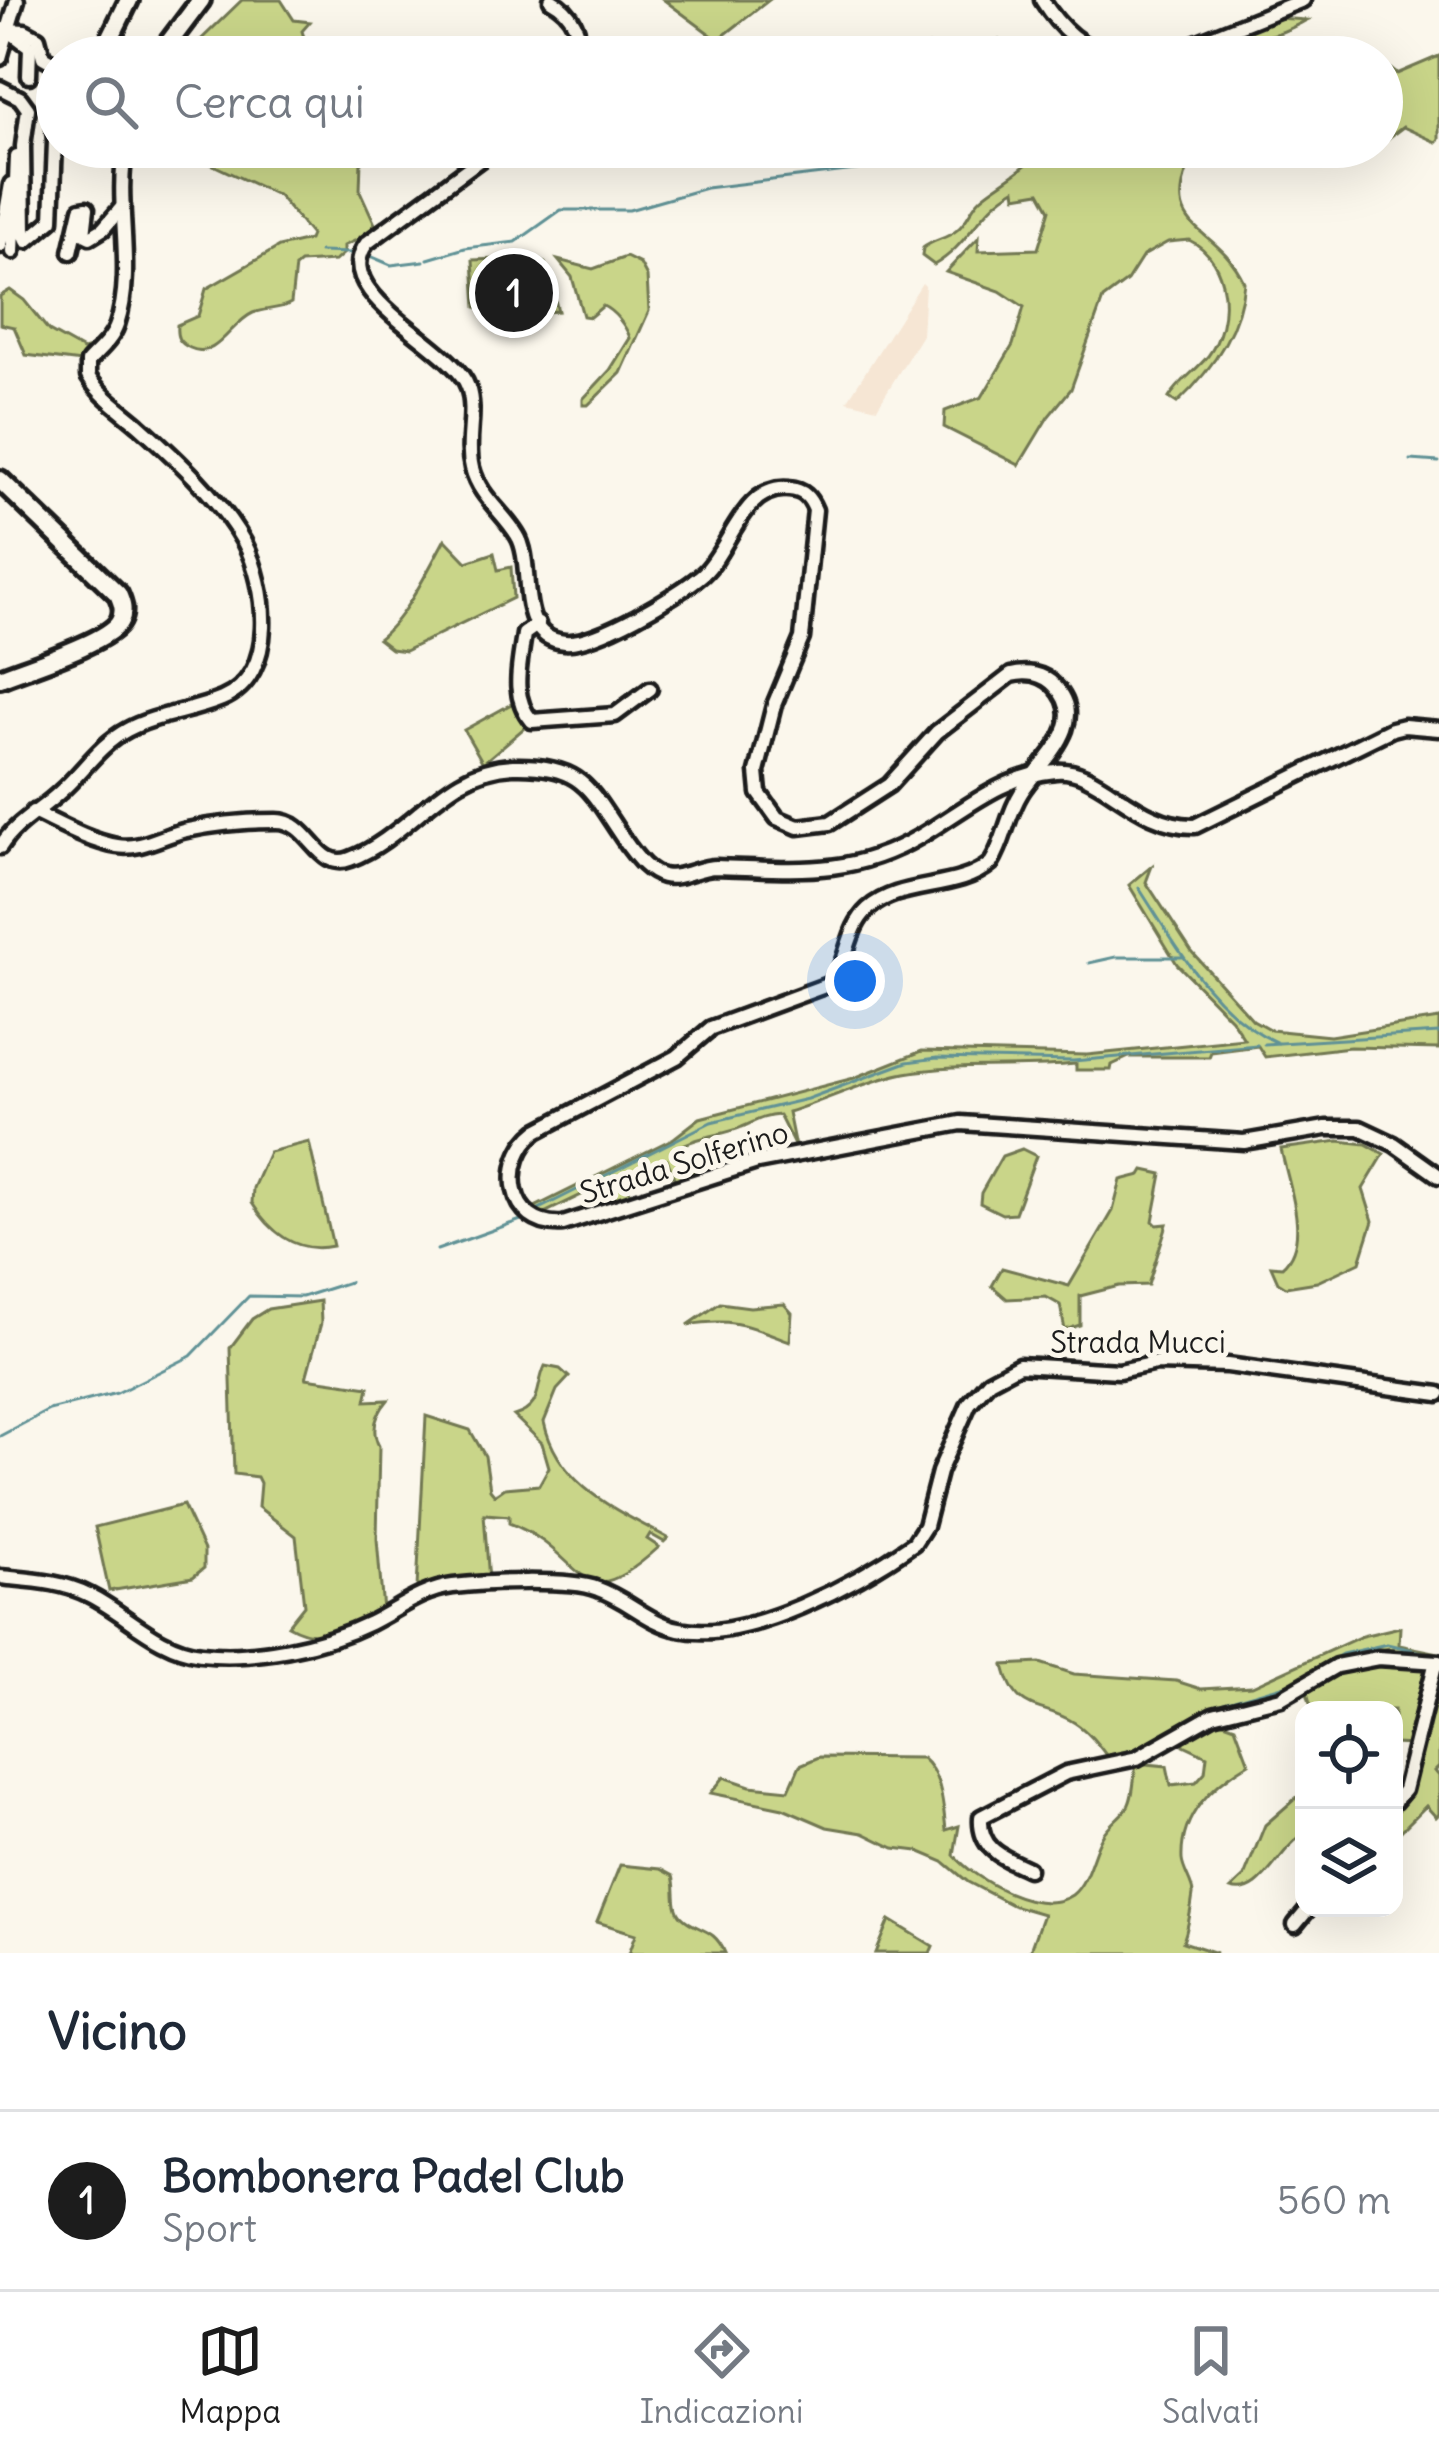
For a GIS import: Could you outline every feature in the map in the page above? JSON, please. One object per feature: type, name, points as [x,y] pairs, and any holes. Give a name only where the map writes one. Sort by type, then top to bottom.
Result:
[{"type":"main road","points":[[111,36],[129,0]]},
{"type":"main road","points":[[175,36],[201,0]]},
{"type":"main road","points":[[0,479],[118,594],[123,612],[115,629],[99,638],[0,678]]},
{"type":"street","points":[[0,58],[4,30],[17,0]]},
{"type":"street","points":[[551,0],[575,23],[578,36]]},
{"type":"street","points":[[1042,0],[1056,23],[1072,36]]},
{"type":"street","points":[[1213,36],[1303,0]]},
{"type":"street","points":[[4,30],[36,37]]},
{"type":"street","points":[[4,30],[30,47],[29,76]]},
{"type":"street","points":[[0,88],[20,98],[28,109],[23,146],[23,234],[27,242],[52,220],[54,168]]},
{"type":"street","points":[[6,249],[16,220],[14,178],[23,146]]},
{"type":"street","points":[[0,847],[17,824],[58,794],[121,734],[232,694],[248,675],[260,644],[263,610],[258,575],[233,525],[173,458],[88,376],[88,362],[117,325],[125,250],[125,168]]},
{"type":"street","points":[[469,168],[368,243],[362,250],[360,271],[371,293],[466,380],[472,406],[473,473],[483,494],[519,537],[526,597],[538,624],[524,634],[517,690],[521,709],[532,721],[615,715],[650,689]]},
{"type":"street","points":[[71,252],[81,209],[87,208],[85,234],[90,237],[124,206]]},
{"type":"street","name":"Strada Solferino","points":[[538,624],[546,635],[564,642],[599,634],[702,575],[744,513],[764,495],[796,489],[815,510],[815,532],[802,638],[774,705],[757,772],[759,794],[772,814],[798,827],[830,824],[890,785],[937,732],[999,682],[1024,672],[1056,686],[1067,720],[1063,737],[1020,794],[991,863],[962,878],[886,899],[868,909],[830,984],[711,1028],[677,1058],[528,1137],[516,1156],[512,1178],[522,1209],[537,1221],[563,1224],[778,1156],[962,1123],[1231,1142],[1342,1126],[1360,1128],[1394,1144],[1439,1176]]},
{"type":"street","points":[[33,812],[118,846],[149,843],[184,830],[282,820],[299,825],[324,857],[345,862],[369,850],[467,776],[509,766],[562,769],[580,778],[638,860],[652,871],[675,877],[709,867],[817,871],[919,837],[973,800],[1034,775],[1078,771],[1125,804],[1171,826],[1195,826],[1392,729],[1439,729]]},
{"type":"street","name":"Strada Mucci","points":[[0,1577],[85,1593],[170,1646],[200,1654],[230,1655],[335,1636],[366,1625],[428,1591],[460,1586],[580,1585],[610,1594],[672,1628],[735,1630],[772,1619],[914,1543],[925,1526],[945,1455],[969,1404],[984,1385],[1012,1367],[1119,1371],[1156,1363],[1227,1365],[1439,1394]]},
{"type":"street","points":[[1028,1869],[993,1853],[980,1834],[981,1817],[1066,1773],[1136,1758],[1213,1714],[1281,1698],[1336,1666],[1378,1658],[1439,1663]]},
{"type":"street","points":[[1403,1791],[1439,1663]]},
{"type":"street","points":[[1295,1925],[1302,1917]]},
{"type":"shaded area","points":[[922,283],[922,335],[877,408],[847,401]]},
{"type":"green space","points":[[242,0],[281,0],[294,20],[310,22],[304,36],[205,36]]},
{"type":"green space","points":[[664,0],[769,0],[723,36],[713,36]]},
{"type":"green space","points":[[1278,18],[1307,20],[1267,36],[1234,36]]},
{"type":"green space","points":[[1439,56],[1436,142],[1403,127],[1403,71]]},
{"type":"green space","points":[[220,168],[361,168],[360,191],[375,224],[367,235],[344,246],[344,253],[335,261],[295,267],[291,303],[253,313],[208,349],[183,344],[177,325],[198,316],[206,289],[279,247],[309,240],[311,235],[279,196]]},
{"type":"green space","points":[[1023,168],[1188,168],[1182,197],[1185,212],[1232,262],[1244,282],[1230,333],[1202,377],[1177,403],[1169,398],[1216,342],[1224,309],[1220,276],[1203,249],[1189,240],[1168,242],[1143,256],[1127,281],[1103,299],[1071,389],[1019,465],[944,427],[945,411],[982,397],[1013,345],[1024,307],[1000,291],[946,272],[979,237],[978,251],[1038,249],[1050,210],[1040,192],[1016,196],[1015,189],[992,206],[946,257],[934,265],[922,256],[923,248],[957,230],[981,198]]},
{"type":"green space","points":[[626,257],[640,264],[647,277],[649,311],[621,373],[583,405],[630,338],[619,319],[603,306],[590,317],[583,316],[572,277],[558,260],[593,269]]},
{"type":"green space","points":[[533,258],[545,263],[558,311],[511,314],[476,307],[473,260]]},
{"type":"green space","points":[[10,290],[49,331],[83,350],[96,346],[81,362],[26,355],[14,327],[0,324],[0,296]]},
{"type":"green space","points":[[445,539],[467,562],[494,553],[498,570],[511,567],[513,598],[405,651],[391,649],[378,639],[407,606]]},
{"type":"green space","points":[[515,702],[529,724],[483,763],[464,730]]},
{"type":"green space","points":[[1152,866],[1146,882],[1192,952],[1253,1020],[1271,1030],[1330,1036],[1439,1019],[1439,1049],[1350,1047],[1265,1057],[1258,1046],[1211,1052],[1209,1057],[1129,1057],[1111,1070],[1076,1070],[1076,1064],[905,1073],[788,1112],[795,1147],[779,1115],[768,1116],[685,1144],[696,1176],[676,1183],[667,1159],[624,1177],[632,1198],[618,1201],[594,1189],[542,1214],[531,1209],[674,1138],[700,1118],[854,1078],[922,1051],[1087,1055],[1244,1039],[1231,1019],[1177,964],[1129,885]]},
{"type":"green space","points":[[1339,1141],[1366,1144],[1384,1154],[1363,1189],[1373,1221],[1360,1262],[1317,1282],[1286,1287],[1278,1282],[1271,1266],[1282,1267],[1291,1256],[1297,1227],[1281,1149]]},
{"type":"green space","points":[[309,1142],[333,1246],[307,1247],[286,1239],[252,1203],[253,1188],[269,1152]]},
{"type":"green space","points":[[1022,1149],[1036,1156],[1015,1213],[1002,1214],[980,1203],[1002,1156]]},
{"type":"green space","points":[[1144,1170],[1162,1174],[1153,1221],[1167,1224],[1148,1285],[1119,1286],[1080,1296],[1080,1325],[1065,1330],[1060,1305],[1046,1297],[1007,1299],[992,1286],[1002,1268],[1069,1286],[1113,1211],[1121,1180]]},
{"type":"green space","points":[[320,1301],[321,1323],[306,1378],[369,1387],[366,1401],[388,1400],[375,1428],[383,1611],[336,1633],[313,1634],[288,1625],[304,1605],[296,1536],[258,1507],[257,1477],[234,1474],[230,1348],[252,1319],[268,1309]]},
{"type":"green space","points":[[720,1303],[784,1304],[792,1313],[790,1341],[729,1323],[688,1325]]},
{"type":"green space","points":[[545,1366],[569,1377],[557,1390],[544,1422],[562,1463],[592,1494],[668,1538],[664,1542],[650,1534],[647,1539],[659,1547],[632,1569],[611,1580],[595,1581],[535,1536],[509,1523],[509,1516],[484,1514],[489,1581],[417,1588],[426,1416],[470,1430],[485,1456],[495,1495],[505,1488],[539,1485],[549,1467],[542,1443],[514,1416],[534,1402]]},
{"type":"green space","points":[[183,1505],[204,1550],[204,1568],[193,1577],[109,1591],[95,1527]]},
{"type":"green space","points":[[1400,1627],[1399,1645],[1439,1653],[1439,1767],[1435,1771],[1439,1814],[1436,1817],[1426,1806],[1403,1829],[1403,1774],[1411,1745],[1403,1745],[1403,1701],[1309,1701],[1306,1689],[1315,1680],[1389,1648],[1332,1664],[1272,1696],[1221,1709],[1134,1757],[1109,1759],[1075,1723],[1015,1693],[1004,1665],[1040,1663],[1074,1674],[1176,1681],[1201,1689],[1252,1686],[1362,1636]]},
{"type":"green space","points":[[1213,1718],[1235,1726],[1249,1763],[1201,1803],[1183,1844],[1183,1865],[1193,1895],[1183,1942],[1217,1953],[1029,1953],[1043,1914],[1012,1905],[968,1882],[944,1862],[894,1848],[863,1833],[827,1827],[783,1808],[711,1793],[724,1777],[750,1786],[789,1790],[800,1765],[819,1757],[922,1758],[938,1781],[946,1830],[959,1826],[954,1855],[1008,1893],[1058,1901],[1077,1890],[1102,1836],[1127,1808],[1136,1763],[1167,1766],[1171,1785],[1196,1782],[1205,1772],[1207,1756],[1184,1745],[1183,1736]]},
{"type":"green space","points":[[1295,1799],[1295,1840],[1252,1887],[1231,1889],[1244,1877],[1265,1825]]},
{"type":"green space","points":[[620,1865],[660,1869],[673,1876],[681,1916],[716,1938],[725,1953],[629,1953],[636,1934],[597,1922]]},
{"type":"green space","points":[[890,1920],[933,1946],[930,1953],[876,1953]]},
{"type":"waterway","points":[[428,259],[465,248],[516,242],[561,210],[629,210],[706,188],[872,168]]},
{"type":"waterway","points":[[320,252],[351,253]]},
{"type":"waterway","points":[[370,256],[391,265],[424,261]]},
{"type":"waterway","points":[[1411,460],[1439,462]]},
{"type":"waterway","points":[[1139,888],[1215,996],[1234,1015],[1278,1043]]},
{"type":"waterway","points":[[1089,963],[1116,957],[1182,957]]},
{"type":"waterway","points":[[1264,1044],[1439,1033]]},
{"type":"waterway","points":[[535,1211],[711,1122],[807,1099],[907,1062],[937,1058],[1073,1061],[1257,1045]]},
{"type":"waterway","points":[[437,1250],[521,1220]]},
{"type":"waterway","points":[[0,1436],[49,1410],[117,1393],[191,1356],[249,1296],[302,1297],[349,1282]]},
{"type":"waterway","points":[[1214,1706],[1289,1684],[1342,1654],[1387,1644],[1439,1656]]},
{"type":"place","name":"Bombonera Padel Club","points":[[514,293]]}]
